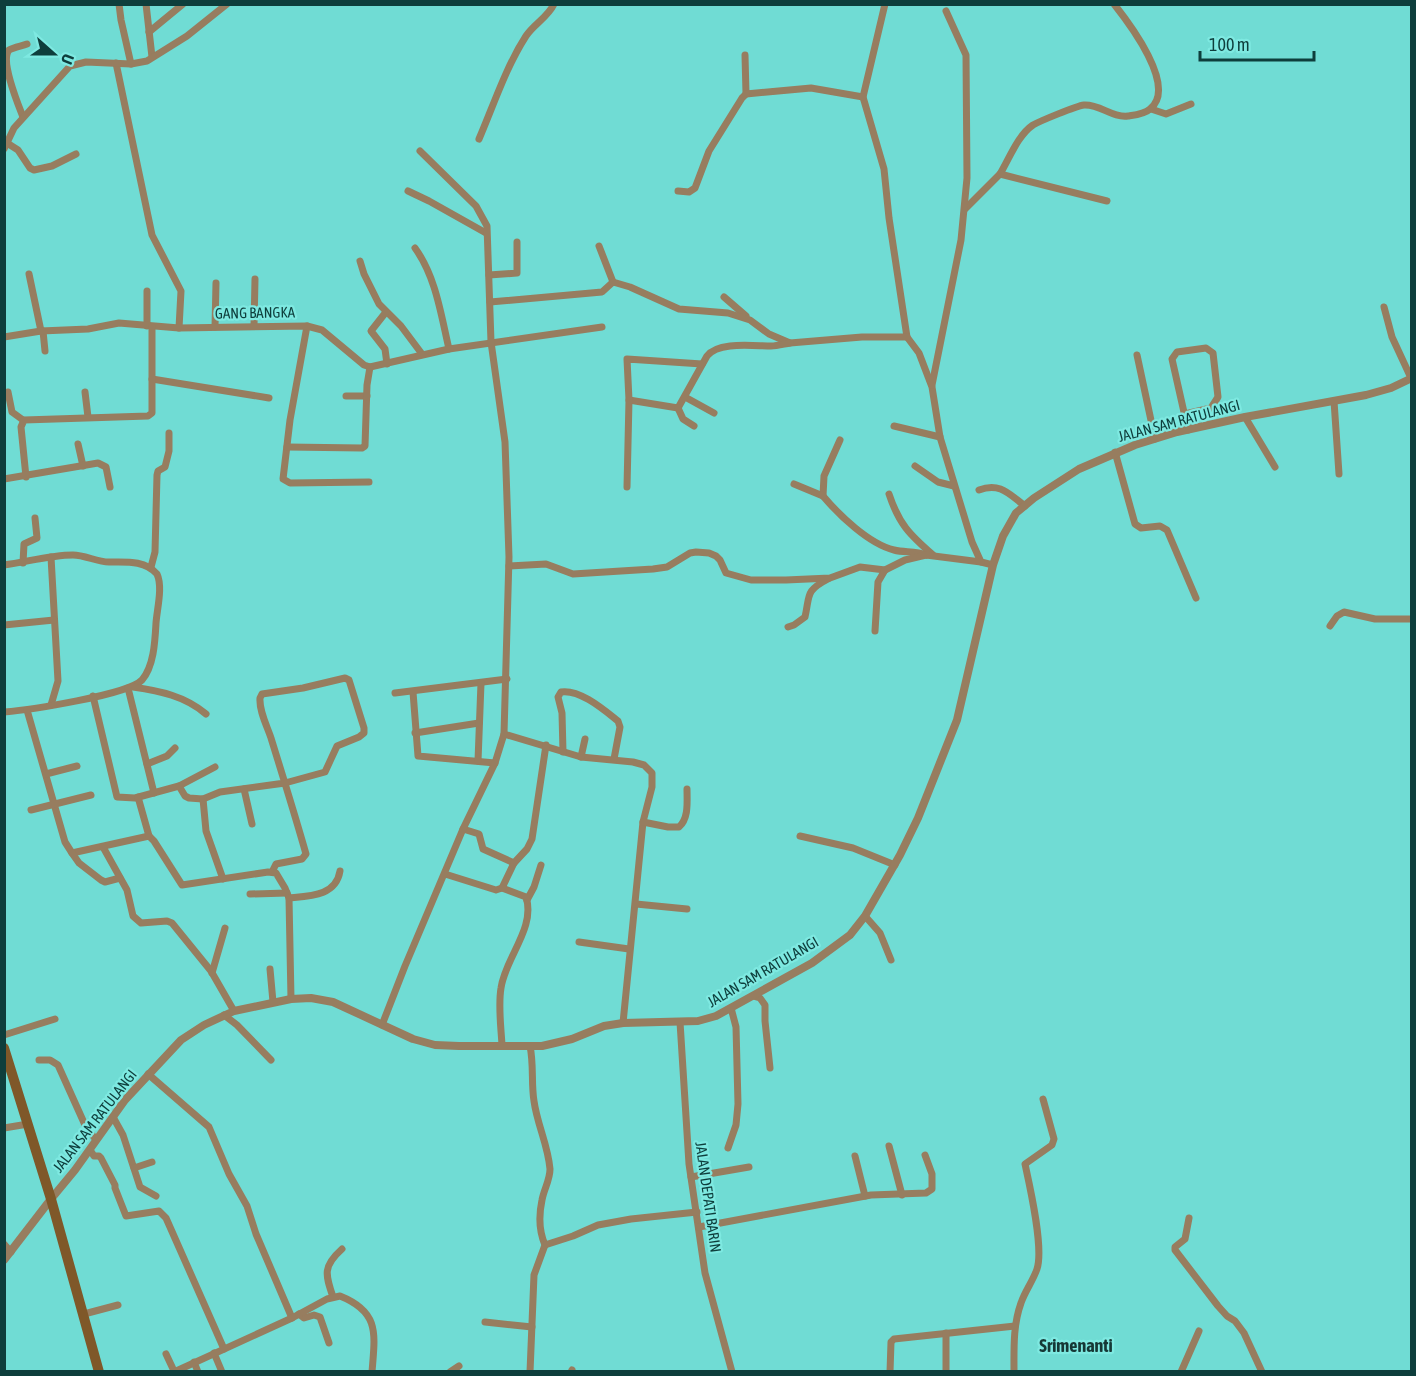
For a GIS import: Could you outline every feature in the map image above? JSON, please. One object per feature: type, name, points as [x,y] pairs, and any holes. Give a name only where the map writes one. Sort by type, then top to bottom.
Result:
[{"type":"main road","points":[[4,1048],[51,1199],[99,1371]]},
{"type":"street","points":[[119,4],[131,64]]},
{"type":"street","points":[[146,4],[152,57]]},
{"type":"street","points":[[149,32],[183,4]]},
{"type":"street","points":[[76,154],[52,166],[32,170],[18,150],[6,146],[14,128],[70,66],[86,62],[131,64],[147,61],[187,36],[227,4]]},
{"type":"street","points":[[479,139],[510,65],[527,35],[540,19],[548,14],[554,4]]},
{"type":"street","points":[[885,4],[863,97],[883,163],[907,337],[919,353],[932,387],[940,437],[972,542],[981,562]]},
{"type":"street","points":[[965,209],[1000,174],[1024,135],[1035,124],[1087,105],[1118,116],[1143,113],[1151,109],[1158,94],[1158,87],[1151,61],[1137,34],[1114,4]]},
{"type":"street","points":[[932,387],[961,240],[967,178],[967,62],[963,47],[946,11]]},
{"type":"street","points":[[23,117],[8,85],[5,57],[9,50],[27,44]]},
{"type":"street","points":[[745,55],[746,94]]},
{"type":"street","points":[[116,63],[152,235],[180,291],[179,328]]},
{"type":"street","points":[[678,191],[689,192],[694,188],[709,151],[746,94],[811,88],[863,97]]},
{"type":"street","points":[[1151,109],[1166,114],[1191,104]]},
{"type":"street","points":[[382,1025],[463,829],[495,763],[504,734],[507,679],[509,566],[505,442],[491,342],[487,226],[476,206],[420,151]]},
{"type":"street","points":[[1000,174],[1107,201]]},
{"type":"street","points":[[408,191],[486,233]]},
{"type":"street","points":[[489,275],[518,273],[517,242]]},
{"type":"street","points":[[599,246],[613,282]]},
{"type":"street","points":[[415,248],[430,275],[449,348]]},
{"type":"street","points":[[360,261],[374,294],[386,312],[401,326],[422,354]]},
{"type":"street","points":[[29,274],[45,351]]},
{"type":"street","points":[[254,326],[255,279]]},
{"type":"street","points":[[215,327],[216,282]]},
{"type":"street","points":[[490,302],[602,292],[613,282]]},
{"type":"street","points":[[613,282],[630,287],[679,309],[728,313],[750,320]]},
{"type":"street","points":[[8,392],[12,412],[23,420],[150,414],[153,409],[147,291]]},
{"type":"street","points":[[724,297],[769,334],[790,343]]},
{"type":"street","points":[[1384,307],[1392,337],[1411,378]]},
{"type":"street","points":[[386,312],[371,331],[385,349],[387,364]]},
{"type":"street","name":"GANG BANGKA","points":[[4,337],[42,331],[87,329],[119,323],[179,328],[307,326],[322,330],[364,365],[370,367]]},
{"type":"street","points":[[307,326],[290,420],[283,479],[285,482],[369,482]]},
{"type":"street","points":[[287,447],[364,447],[366,445],[370,367],[449,348],[602,327]]},
{"type":"street","points":[[678,408],[706,356],[713,349],[754,344],[774,346],[862,337],[907,337]]},
{"type":"street","points":[[1185,414],[1211,408],[1218,397],[1213,353],[1206,348],[1177,352],[1172,359],[1188,430]]},
{"type":"street","points":[[1137,355],[1155,439]]},
{"type":"street","points":[[627,487],[629,400],[627,359],[702,364]]},
{"type":"street","name":"JALAN SAM RATULANGI","points":[[4,1260],[75,1170],[125,1100],[148,1074],[181,1040],[204,1025],[234,1011],[273,1002],[311,998],[333,1002],[413,1039],[435,1045],[542,1046],[572,1039],[604,1026],[622,1023],[698,1021],[716,1016],[812,963],[850,935],[865,916],[895,865],[918,818],[957,720],[993,565],[1008,524],[1024,506],[1079,470],[1115,452],[1188,430],[1391,388],[1411,378]]},
{"type":"street","points":[[152,379],[269,398]]},
{"type":"street","points":[[85,392],[88,417]]},
{"type":"street","points":[[346,396],[367,396]]},
{"type":"street","points":[[685,397],[714,413]]},
{"type":"street","points":[[629,400],[678,408]]},
{"type":"street","points":[[1334,401],[1339,474]]},
{"type":"street","points":[[678,408],[683,419],[694,426]]},
{"type":"street","points":[[1245,417],[1275,467]]},
{"type":"street","points":[[23,420],[21,427],[26,477]]},
{"type":"street","points":[[894,426],[940,437]]},
{"type":"street","points":[[151,567],[155,552],[157,475],[158,471],[165,467],[169,451],[169,432]]},
{"type":"street","points":[[823,496],[824,476],[840,440]]},
{"type":"street","points":[[78,444],[83,466]]},
{"type":"street","points":[[1115,452],[1135,524],[1141,528],[1160,526],[1167,530],[1196,598]]},
{"type":"street","points":[[4,479],[98,463],[105,465],[110,487]]},
{"type":"street","points":[[915,466],[938,482],[954,486]]},
{"type":"street","points":[[794,484],[823,496],[841,516],[883,546],[896,551],[913,551],[934,557],[993,565]]},
{"type":"street","points":[[979,490],[986,487],[999,488],[1024,506]]},
{"type":"street","points":[[889,494],[896,515],[904,527],[934,557]]},
{"type":"street","points":[[23,563],[24,544],[36,538],[35,518]]},
{"type":"street","points":[[509,566],[546,564],[573,574],[652,569],[672,565],[690,553],[702,552],[716,556],[726,573],[744,579],[830,578]]},
{"type":"street","points":[[4,566],[76,555],[105,562],[126,561],[151,567],[159,577],[155,645],[146,674],[140,682],[131,687],[93,696],[27,710],[4,712]]},
{"type":"street","points":[[875,631],[878,582],[885,570],[905,560],[926,555]]},
{"type":"street","points":[[51,557],[58,681],[51,705]]},
{"type":"street","points":[[788,627],[794,626],[806,617],[806,603],[812,589],[830,578],[860,567],[885,570]]},
{"type":"street","points":[[1330,626],[1337,616],[1344,612],[1374,619],[1412,619]]},
{"type":"street","points":[[4,625],[54,620]]},
{"type":"street","points":[[179,786],[185,796],[203,799],[220,792],[285,783],[322,774],[329,766],[338,746],[364,733],[351,683],[347,678],[262,694],[260,698],[285,783],[306,854],[302,859],[276,864],[272,872]]},
{"type":"street","points":[[395,693],[507,679]]},
{"type":"street","points":[[478,760],[481,683]]},
{"type":"street","points":[[131,687],[166,692],[197,706],[206,714]]},
{"type":"street","points":[[131,687],[154,793]]},
{"type":"street","points":[[563,752],[562,713],[558,698],[561,692],[566,691],[581,697],[618,721],[620,727],[614,759]]},
{"type":"street","points":[[413,692],[418,756],[495,763]]},
{"type":"street","points":[[93,696],[114,794],[120,798],[138,797],[179,786],[214,767]]},
{"type":"street","points":[[27,710],[65,842],[79,863],[101,880],[105,882],[120,878]]},
{"type":"street","points":[[415,733],[479,723]]},
{"type":"street","points":[[504,734],[580,757],[614,759],[644,765],[652,773],[652,787],[643,822],[622,1023]]},
{"type":"street","points":[[580,757],[585,739]]},
{"type":"street","points":[[502,888],[514,863],[527,849],[532,839],[546,746]]},
{"type":"street","points":[[147,764],[167,756],[175,748]]},
{"type":"street","points":[[46,774],[77,766]]},
{"type":"street","points":[[244,789],[252,824]]},
{"type":"street","points":[[643,822],[679,827],[684,823],[686,816],[687,789]]},
{"type":"street","points":[[31,810],[91,795]]},
{"type":"street","points":[[138,797],[149,836],[182,885],[272,872],[279,877],[288,895],[291,999]]},
{"type":"street","points":[[203,799],[206,831],[223,879]]},
{"type":"street","points":[[463,829],[479,834],[483,849],[514,863]]},
{"type":"street","points":[[72,853],[149,836]]},
{"type":"street","points":[[800,836],[853,848],[895,865]]},
{"type":"street","points":[[103,847],[127,890],[133,916],[141,923],[167,921],[172,924],[212,973],[234,1011]]},
{"type":"street","points":[[502,1045],[501,988],[526,923],[527,900],[541,865]]},
{"type":"street","points":[[250,894],[321,894],[336,883],[340,871]]},
{"type":"street","points":[[445,874],[496,890],[502,888],[523,895],[527,900]]},
{"type":"street","points":[[636,904],[687,909]]},
{"type":"street","points":[[865,916],[880,933],[891,960]]},
{"type":"street","points":[[212,973],[225,928]]},
{"type":"street","points":[[579,942],[629,949]]},
{"type":"street","points":[[270,969],[273,1002]]},
{"type":"street","points":[[753,996],[760,998],[765,1005],[770,1068]]},
{"type":"street","points":[[728,1148],[736,1125],[738,1104],[736,1027],[731,1008]]},
{"type":"street","points":[[224,1015],[271,1060]]},
{"type":"street","points":[[4,1035],[54,1019]]},
{"type":"street","name":"JALAN DEPATI BARIN","points":[[680,1022],[685,1123],[705,1273],[732,1371]]},
{"type":"street","points":[[530,1046],[533,1100],[545,1140],[550,1170],[540,1217],[545,1245],[534,1275],[531,1371]]},
{"type":"street","points":[[39,1060],[50,1060],[58,1065],[85,1125],[96,1140]]},
{"type":"street","points":[[148,1074],[208,1127],[229,1174],[241,1193],[256,1234],[295,1316]]},
{"type":"street","points":[[1014,1371],[1015,1326],[1021,1303],[1038,1262],[1036,1225],[1025,1164],[1052,1145],[1054,1139],[1043,1099]]},
{"type":"street","points":[[113,1117],[123,1136],[140,1187],[156,1196]]},
{"type":"street","points":[[4,1128],[28,1124]]},
{"type":"street","points":[[889,1146],[902,1195]]},
{"type":"street","points":[[90,1150],[93,1155],[101,1158],[115,1185],[126,1216],[159,1211],[166,1218],[224,1349]]},
{"type":"street","points":[[699,1227],[865,1196],[926,1193],[932,1189],[932,1173],[926,1155]]},
{"type":"street","points":[[855,1156],[865,1196]]},
{"type":"street","points":[[134,1168],[152,1162]]},
{"type":"street","points":[[692,1177],[749,1167]]},
{"type":"street","points":[[545,1245],[598,1225],[697,1212]]},
{"type":"street","points":[[1188,1218],[1185,1239],[1174,1250],[1218,1306],[1235,1321],[1244,1333],[1262,1371]]},
{"type":"street","points":[[4,1244],[11,1252]]},
{"type":"street","points":[[333,1297],[328,1284],[327,1268],[342,1249]]},
{"type":"street","points":[[166,1354],[174,1371],[333,1297],[340,1296],[360,1306],[374,1325],[372,1371]]},
{"type":"street","points":[[84,1314],[118,1305]]},
{"type":"street","points":[[295,1316],[320,1317],[329,1343]]},
{"type":"street","points":[[485,1322],[532,1327]]},
{"type":"street","points":[[890,1371],[892,1339],[1015,1326]]},
{"type":"street","points":[[1181,1371],[1199,1331]]},
{"type":"street","points":[[946,1333],[946,1371]]},
{"type":"street","points":[[214,1353],[222,1371]]},
{"type":"street","points":[[194,1362],[198,1371]]},
{"type":"street","points":[[450,1371],[459,1366]]},
{"type":"district","name":"Srimenanti","points":[[1076,1346]]}]
